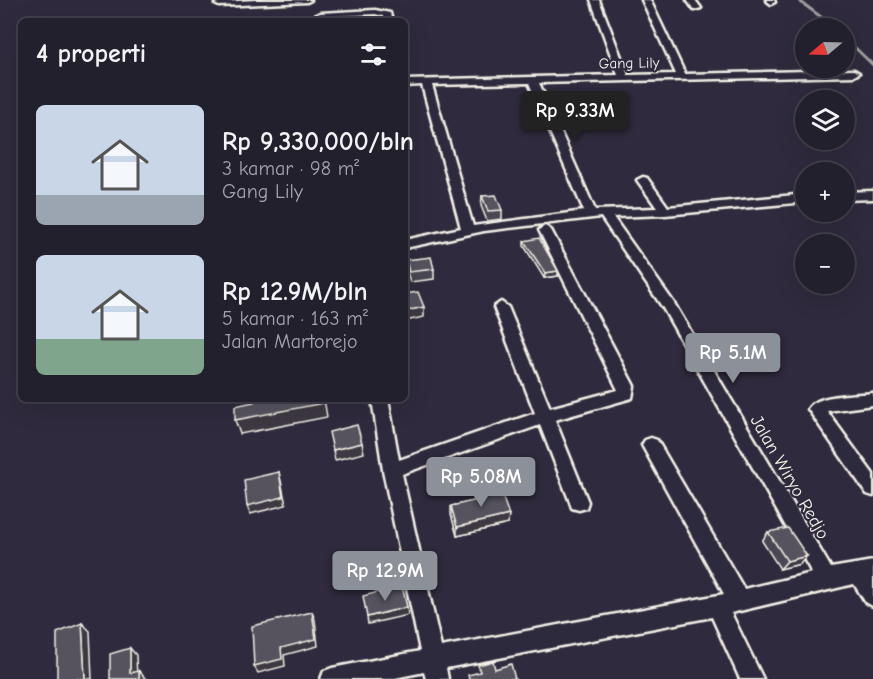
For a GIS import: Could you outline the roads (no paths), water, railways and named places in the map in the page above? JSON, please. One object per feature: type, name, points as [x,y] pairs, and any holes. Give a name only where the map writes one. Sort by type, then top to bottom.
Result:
[{"type":"street","points":[[219,4],[308,0]]},
{"type":"street","points":[[315,0],[321,18],[356,13],[380,13],[387,15],[387,18]]},
{"type":"street","points":[[356,13],[361,0]]},
{"type":"street","points":[[595,0],[624,78]]},
{"type":"street","points":[[646,0],[682,77]]},
{"type":"street","points":[[691,0],[697,8]]},
{"type":"street","name":"Gang Lily","points":[[408,83],[795,74]]},
{"type":"street","name":"Jalan Wiryo Redjo","points":[[533,81],[597,214],[669,306],[826,579]]},
{"type":"street","points":[[426,82],[468,230]]},
{"type":"street","points":[[643,180],[665,211]]},
{"type":"street","points":[[855,196],[873,195]]},
{"type":"street","points":[[408,243],[468,230],[597,214],[665,211],[795,199]]},
{"type":"street","points":[[392,470],[545,416],[621,397],[627,389],[545,230]]},
{"type":"street","points":[[501,307],[579,502]]},
{"type":"street","points":[[381,402],[392,470],[435,668]]},
{"type":"street","points":[[870,404],[823,405],[816,409],[816,414],[873,488]]},
{"type":"street","points":[[651,445],[739,601]]},
{"type":"street","points":[[332,679],[435,668],[512,646],[717,606],[826,579],[866,572],[873,596]]},
{"type":"street","points":[[717,606],[752,679]]},
{"type":"waterway","points":[[798,0],[822,18]]},
{"type":"waterway","points":[[855,48],[873,65]]}]
